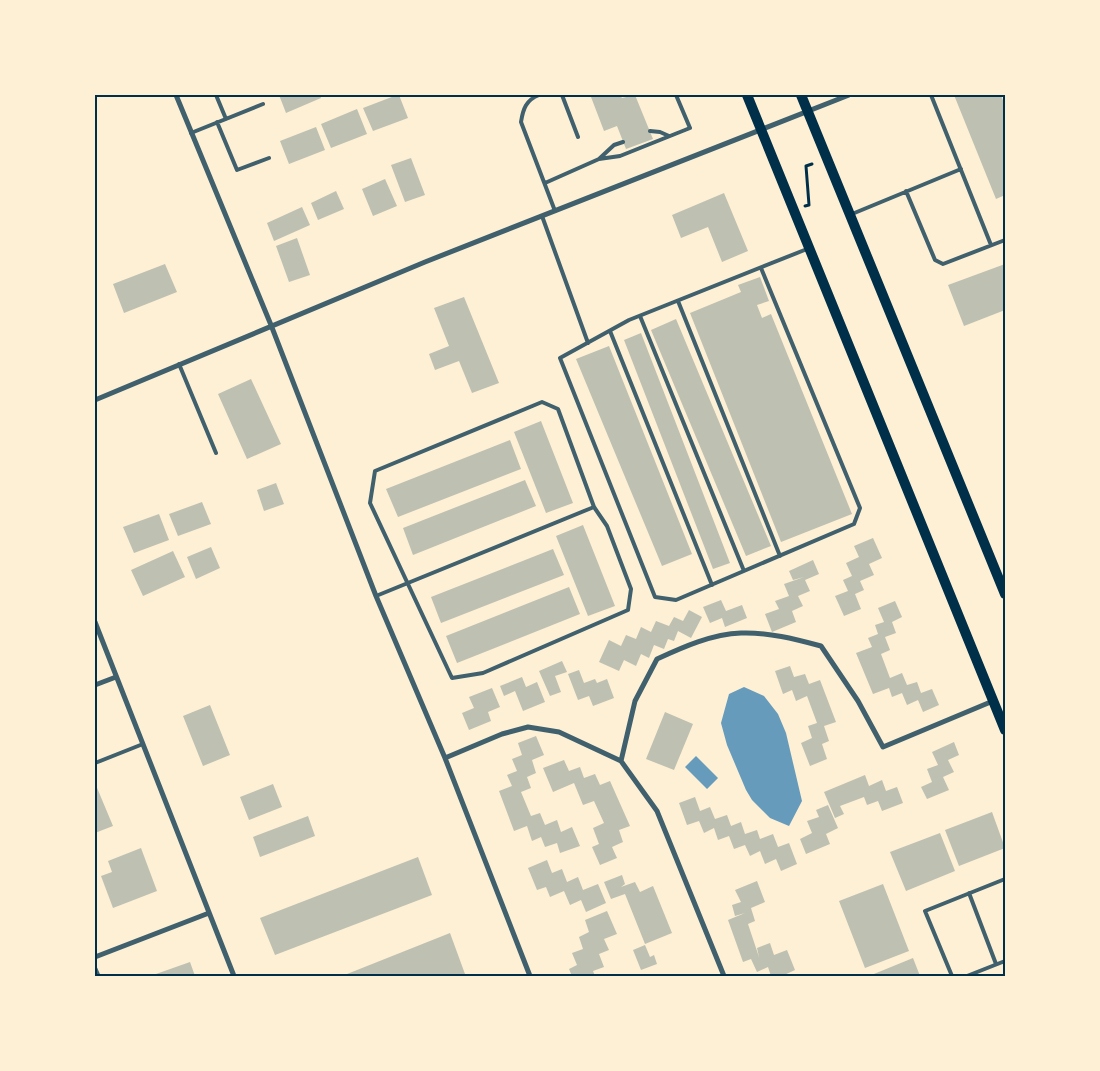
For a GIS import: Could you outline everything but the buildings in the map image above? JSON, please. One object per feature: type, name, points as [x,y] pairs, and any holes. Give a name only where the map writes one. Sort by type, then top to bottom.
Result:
[{"type":"main road","points":[[747,95],[1005,730]]},
{"type":"main road","points":[[801,95],[1005,594]]},
{"type":"street","points":[[176,95],[271,325],[376,596],[445,758],[530,976]]},
{"type":"street","points":[[95,400],[271,325],[850,95]]},
{"type":"street","points":[[95,622],[234,976]]},
{"type":"street","points":[[621,761],[635,701],[657,658],[697,642],[740,633],[786,636],[821,646],[858,701],[883,747],[993,701]]},
{"type":"street","points":[[95,685],[116,677]]},
{"type":"street","points":[[445,758],[502,734],[528,728],[559,732],[621,761],[657,811],[724,976]]},
{"type":"street","points":[[95,957],[209,913]]},
{"type":"street","points":[[95,969],[98,976]]},
{"type":"lane","points":[[216,95],[226,119]]},
{"type":"lane","points":[[539,95],[530,98],[522,111],[521,122],[556,211]]},
{"type":"lane","points":[[562,95],[578,137]]},
{"type":"lane","points":[[544,183],[599,159],[620,156],[690,128],[676,95]]},
{"type":"lane","points":[[931,95],[991,245]]},
{"type":"lane","points":[[191,133],[262,104]]},
{"type":"lane","points":[[217,122],[237,170],[269,158]]},
{"type":"lane","points":[[650,131],[660,132],[669,136]]},
{"type":"lane","points":[[599,159],[614,145],[623,142]]},
{"type":"lane","points":[[850,215],[961,169]]},
{"type":"lane","points":[[906,191],[935,260],[943,264],[1005,240]]},
{"type":"lane","points":[[542,216],[588,343]]},
{"type":"lane","points":[[761,268],[860,508],[854,524],[676,600],[655,597],[560,358],[640,316],[809,248]]},
{"type":"lane","points":[[678,301],[780,556]]},
{"type":"lane","points":[[640,316],[744,571]]},
{"type":"lane","points":[[610,331],[712,585]]},
{"type":"lane","points":[[179,364],[216,453]]},
{"type":"lane","points":[[542,402],[558,409],[594,507],[607,526],[631,589],[628,610],[483,673],[452,678],[370,503],[375,471],[542,402]]},
{"type":"lane","points":[[376,596],[594,507]]},
{"type":"lane","points":[[95,762],[143,744]]},
{"type":"lane","points":[[952,976],[925,911],[1005,879]]},
{"type":"lane","points":[[969,893],[996,964]]},
{"type":"lane","points":[[967,976],[1005,961]]},
{"type":"path","points":[[806,206],[809,205],[806,166],[812,164]]},
{"type":"water","points":[[744,687],[764,696],[778,714],[786,733],[802,801],[789,826],[770,818],[752,800],[727,745],[721,723],[729,694]]},
{"type":"water","points":[[696,756],[718,778],[707,789],[685,767]]}]
